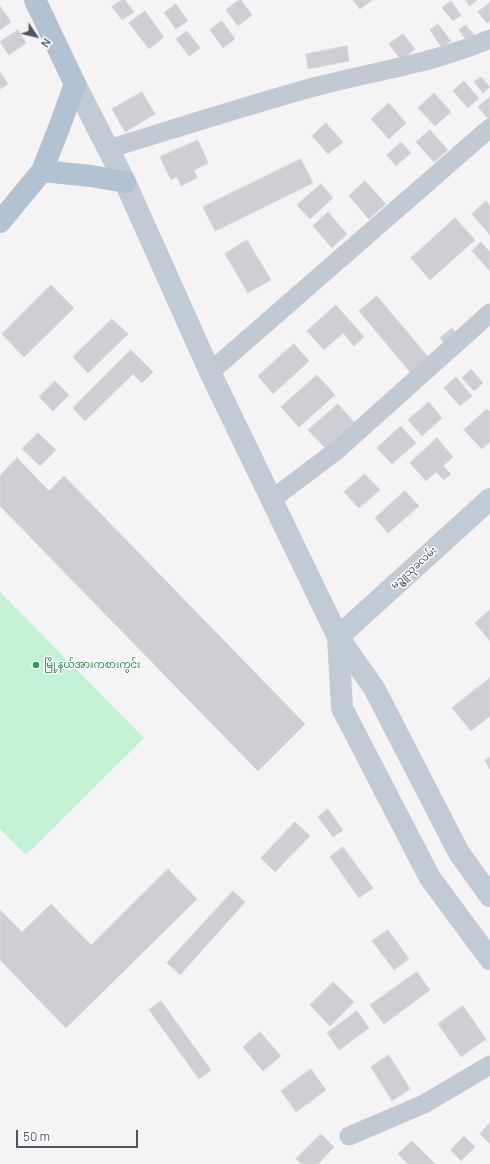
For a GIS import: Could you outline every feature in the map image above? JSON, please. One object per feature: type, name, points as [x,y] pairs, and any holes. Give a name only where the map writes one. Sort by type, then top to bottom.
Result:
[{"type":"main road","points":[[0,222],[42,171],[75,84],[35,0]]},
{"type":"main road","points":[[42,171],[91,176],[125,182]]},
{"type":"street","points":[[108,149],[315,87],[421,63],[467,49],[490,40]]},
{"type":"street","points":[[75,84],[125,182],[210,372],[338,638],[374,688],[459,853],[490,896]]},
{"type":"street","points":[[210,372],[490,128]]},
{"type":"street","points":[[271,500],[336,451],[490,313]]},
{"type":"street","name":"မဥ္ဇူသုခလမ်း","points":[[338,638],[490,499]]},
{"type":"street","points":[[338,638],[342,708],[430,878],[490,959]]},
{"type":"street","points":[[349,1136],[424,1104],[490,1065]]},
{"type":"green space","name":"မြို့နယ်အားကစားကွင်း","points":[[0,592],[144,738],[26,855],[0,829]]},
{"type":"building","points":[[121,0],[125,0],[134,12],[122,20],[112,7]]},
{"type":"building","points":[[241,0],[252,15],[238,26],[226,10]]},
{"type":"building","points":[[353,0],[372,0],[360,9]]},
{"type":"building","points":[[466,0],[477,0],[470,6]]},
{"type":"building","points":[[451,1],[461,15],[453,21],[442,8]]},
{"type":"building","points":[[490,3],[490,21],[487,23],[478,12]]},
{"type":"building","points":[[176,4],[188,21],[176,29],[164,13]]},
{"type":"building","points":[[0,6],[11,22],[0,30]]},
{"type":"building","points":[[145,11],[164,37],[149,49],[129,23]]},
{"type":"building","points":[[222,21],[235,39],[223,48],[210,30]]},
{"type":"building","points":[[438,24],[451,41],[442,48],[430,30]]},
{"type":"building","points":[[466,25],[474,35],[467,41],[459,30]]},
{"type":"building","points":[[18,30],[26,43],[9,55],[0,42]]},
{"type":"building","points":[[187,31],[200,48],[189,56],[176,39]]},
{"type":"building","points":[[403,34],[415,49],[401,60],[389,44]]},
{"type":"building","points":[[347,46],[349,61],[308,69],[306,54]]},
{"type":"building","points":[[0,72],[8,84],[0,89]]},
{"type":"building","points":[[481,77],[490,87],[483,93],[474,82]]},
{"type":"building","points":[[464,81],[479,98],[468,108],[453,91]]},
{"type":"building","points":[[142,92],[155,114],[125,132],[112,109]]},
{"type":"building","points":[[434,93],[451,112],[435,126],[418,108]]},
{"type":"building","points":[[490,97],[490,118],[489,119],[478,107]]},
{"type":"building","points":[[389,103],[406,123],[389,139],[371,119]]},
{"type":"building","points":[[326,123],[343,142],[328,154],[312,136]]},
{"type":"building","points":[[430,130],[448,150],[434,162],[416,142]]},
{"type":"building","points":[[198,140],[208,163],[194,170],[197,178],[181,186],[177,177],[171,180],[160,157]]},
{"type":"building","points":[[401,142],[411,153],[396,166],[387,155]]},
{"type":"building","points":[[301,159],[313,183],[215,231],[203,207]]},
{"type":"building","points":[[365,181],[386,204],[369,219],[349,196]]},
{"type":"building","points":[[321,184],[333,198],[310,219],[297,205]]},
{"type":"building","points":[[486,201],[490,206],[490,235],[472,214]]},
{"type":"building","points":[[328,212],[347,234],[332,248],[313,226]]},
{"type":"building","points":[[455,218],[475,240],[430,280],[411,258]]},
{"type":"building","points":[[247,240],[271,280],[248,293],[225,254]]},
{"type":"building","points":[[481,242],[490,252],[490,271],[472,251]]},
{"type":"building","points":[[51,285],[74,308],[24,357],[2,334]]},
{"type":"building","points":[[377,296],[429,358],[411,373],[359,311]]},
{"type":"building","points":[[336,305],[364,337],[354,346],[343,333],[324,350],[307,331]]},
{"type":"building","points":[[112,319],[128,334],[88,373],[73,357]]},
{"type":"building","points":[[452,328],[460,337],[449,348],[440,338]]},
{"type":"building","points":[[294,344],[309,361],[273,394],[258,376]]},
{"type":"building","points":[[131,350],[153,372],[142,383],[133,374],[85,421],[73,408]]},
{"type":"building","points":[[471,369],[483,383],[474,391],[462,378]]},
{"type":"building","points":[[317,375],[335,395],[299,427],[281,407]]},
{"type":"building","points":[[456,377],[472,396],[460,406],[444,388]]},
{"type":"building","points":[[55,381],[69,395],[53,411],[39,397]]},
{"type":"building","points":[[429,402],[442,418],[422,436],[408,420]]},
{"type":"building","points":[[338,404],[354,422],[325,448],[308,430]]},
{"type":"building","points":[[487,409],[490,412],[490,442],[482,449],[464,430]]},
{"type":"building","points":[[401,426],[416,443],[392,464],[377,448]]},
{"type":"building","points":[[38,433],[56,450],[40,466],[22,449]]},
{"type":"building","points":[[437,438],[453,457],[443,466],[451,474],[444,480],[436,472],[426,481],[410,463]]},
{"type":"building","points":[[17,458],[49,491],[64,476],[305,724],[258,771],[0,506],[0,476]]},
{"type":"building","points":[[365,474],[380,490],[359,508],[344,492]]},
{"type":"building","points":[[405,491],[419,506],[388,533],[375,518]]},
{"type":"building","points":[[490,610],[490,641],[475,623]]},
{"type":"building","points":[[490,678],[490,716],[471,731],[452,708]]},
{"type":"building","points":[[490,757],[490,770],[485,760]]},
{"type":"building","points":[[328,809],[343,830],[333,837],[318,817]]},
{"type":"building","points":[[295,822],[310,836],[275,872],[261,858]]},
{"type":"building","points":[[343,847],[373,888],[359,898],[330,857]]},
{"type":"building","points":[[168,869],[197,899],[66,1028],[0,960],[0,910],[22,932],[51,904],[91,945]]},
{"type":"building","points":[[233,891],[245,902],[180,975],[167,963]]},
{"type":"building","points":[[388,930],[409,959],[394,970],[372,941]]},
{"type":"building","points":[[417,972],[430,990],[384,1024],[370,1005]]},
{"type":"building","points":[[333,982],[354,1002],[330,1026],[310,1005]]},
{"type":"building","points":[[161,1001],[211,1070],[199,1079],[149,1010]]},
{"type":"building","points":[[463,1006],[486,1039],[461,1057],[438,1024]]},
{"type":"building","points":[[357,1011],[369,1028],[339,1050],[327,1033]]},
{"type":"building","points":[[260,1032],[281,1056],[263,1071],[243,1047]]},
{"type":"building","points":[[389,1055],[410,1089],[392,1101],[371,1067]]},
{"type":"building","points":[[311,1069],[326,1090],[296,1112],[281,1091]]},
{"type":"building","points":[[490,1123],[490,1144],[480,1134]]},
{"type":"building","points":[[321,1134],[334,1147],[318,1164],[302,1164],[296,1159]]},
{"type":"building","points":[[464,1136],[475,1147],[461,1161],[451,1150]]},
{"type":"building","points":[[412,1141],[435,1164],[408,1164],[398,1154]]},
{"type":"place","name":"မြို့နယ်အားကစားကွင်း","points":[[36,665]]}]
